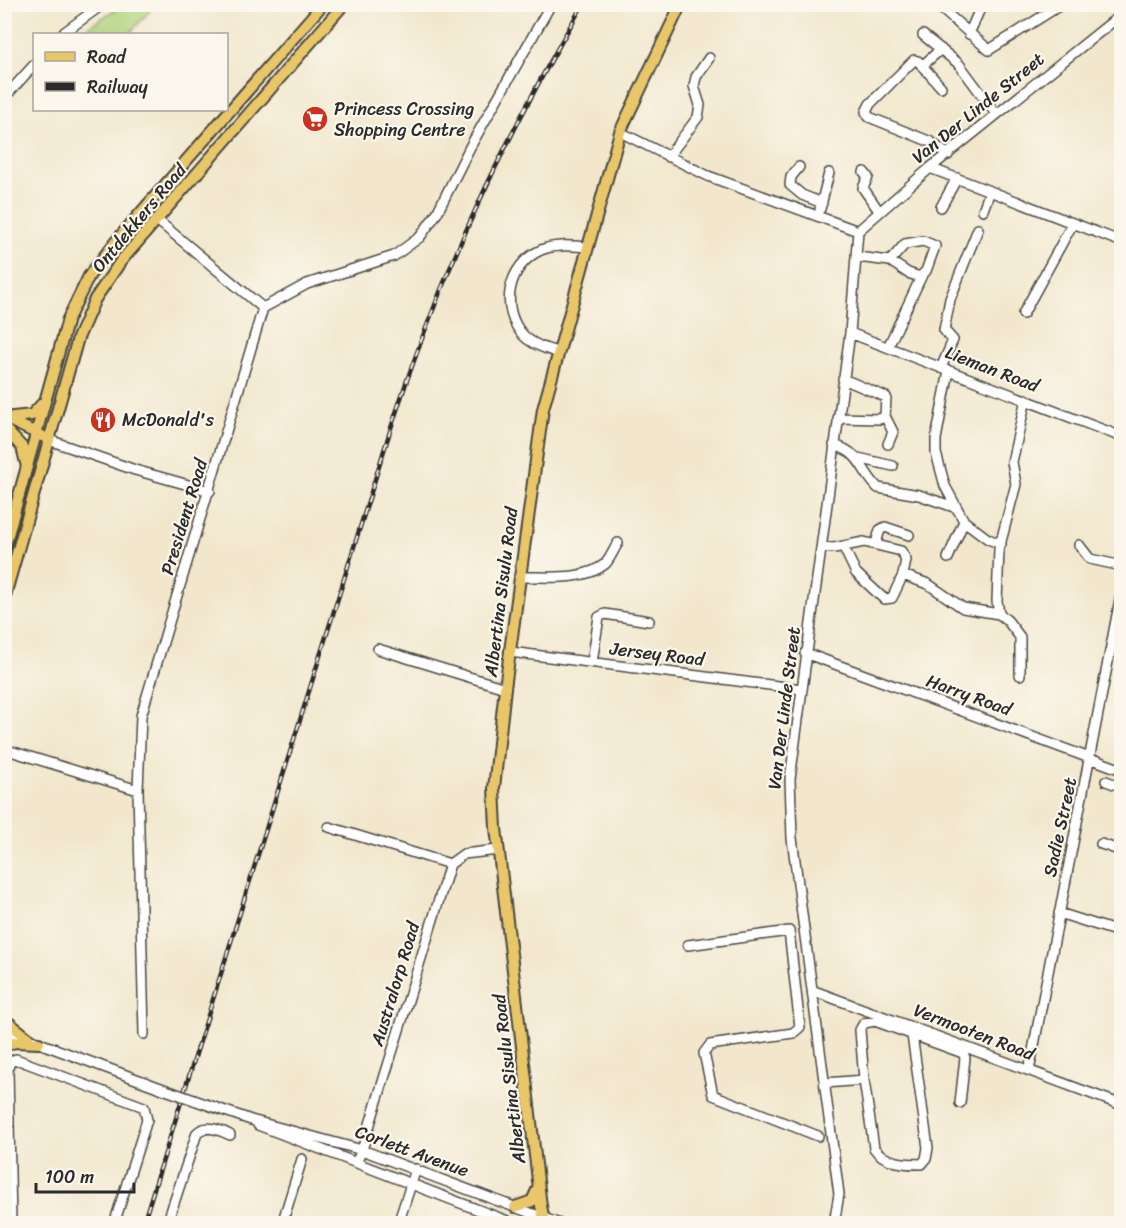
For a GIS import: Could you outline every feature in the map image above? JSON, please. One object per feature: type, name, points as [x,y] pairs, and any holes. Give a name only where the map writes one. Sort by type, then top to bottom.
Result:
[{"type":"main road","name":"Ontdekkers Road","points":[[4,549],[68,319],[89,276],[117,240],[323,4]]},
{"type":"main road","name":"Ontdekkers Road","points":[[4,599],[78,338],[95,299],[106,280],[344,4]]},
{"type":"main road","name":"Albertina Sisulu Road","points":[[541,1217],[498,850],[494,788],[505,688],[543,409],[557,352],[620,132],[681,4]]},
{"type":"main road","points":[[4,418],[32,415],[41,407],[48,392]]},
{"type":"main road","points":[[4,418],[36,438]]},
{"type":"main road","points":[[5,429],[48,443]]},
{"type":"main road","points":[[5,429],[22,447],[27,470]]},
{"type":"main road","points":[[4,1019],[28,1038]]},
{"type":"main road","points":[[4,1046],[15,1042],[39,1043]]},
{"type":"main road","points":[[515,1207],[532,1201],[538,1185]]},
{"type":"street","points":[[63,33],[103,4]]},
{"type":"street","points":[[158,219],[263,308],[307,284],[394,256],[420,237],[437,213],[470,147],[551,4]]},
{"type":"street","points":[[969,34],[982,4]]},
{"type":"street","points":[[944,11],[987,50],[993,49],[1062,4]]},
{"type":"street","name":"Van Der Linde Street","points":[[834,1224],[839,1194],[790,810],[790,779],[850,333],[858,231],[930,168],[1122,14]]},
{"type":"street","points":[[923,35],[959,64],[996,114]]},
{"type":"street","points":[[922,66],[941,49]]},
{"type":"street","points":[[668,157],[698,117],[700,105],[694,86],[696,77],[709,58]]},
{"type":"street","points":[[941,87],[918,61],[914,60],[870,104],[866,114],[932,142],[948,155]]},
{"type":"street","points":[[4,98],[33,66]]},
{"type":"street","points":[[620,132],[708,176],[858,231]]},
{"type":"street","points":[[799,167],[791,177],[790,185],[802,195],[822,203]]},
{"type":"street","points":[[930,168],[1122,242]]},
{"type":"street","points":[[819,218],[829,172]]},
{"type":"street","points":[[864,172],[868,177],[863,188],[879,211]]},
{"type":"street","points":[[941,207],[957,178]]},
{"type":"street","points":[[982,210],[990,191]]},
{"type":"street","points":[[1023,314],[1073,223]]},
{"type":"street","points":[[978,229],[950,299],[944,330],[952,340],[945,369],[936,453],[945,486],[954,507],[964,520],[988,539],[1001,544]]},
{"type":"street","points":[[888,347],[935,252],[935,246],[923,241],[905,244],[891,261]]},
{"type":"street","points":[[557,352],[538,346],[524,337],[514,321],[510,300],[513,278],[521,266],[542,249],[587,247]]},
{"type":"street","points":[[857,257],[891,261],[913,276],[922,275]]},
{"type":"street","name":"President Road","points":[[144,1034],[138,790],[141,716],[263,308]]},
{"type":"street","name":"Lieman Road","points":[[850,333],[1122,436]]},
{"type":"street","points":[[843,379],[886,397],[885,416],[893,432],[888,444]]},
{"type":"street","points":[[999,614],[997,592],[1001,544],[1016,484],[1013,454],[1026,399]]},
{"type":"street","points":[[838,418],[880,419],[885,416]]},
{"type":"street","points":[[48,443],[210,490]]},
{"type":"street","points":[[834,445],[844,448],[858,458],[878,488],[919,495],[954,507]]},
{"type":"street","points":[[858,458],[893,466]]},
{"type":"street","points":[[948,558],[964,520]]},
{"type":"street","points":[[876,543],[882,528],[888,527],[909,535]]},
{"type":"street","points":[[821,547],[864,542],[876,543],[903,553],[906,560],[895,596],[890,600],[884,599],[856,573],[843,546]]},
{"type":"street","points":[[519,578],[572,576],[588,572],[606,563],[618,543]]},
{"type":"street","points":[[1079,545],[1090,559],[1122,566]]},
{"type":"street","points":[[903,575],[928,584],[963,608],[999,614],[1014,627],[1020,637],[1020,675]]},
{"type":"street","name":"Sadie Street","points":[[1029,1071],[1122,589]]},
{"type":"street","points":[[592,662],[600,616],[605,614],[649,621]]},
{"type":"street","points":[[378,649],[505,688]]},
{"type":"street","name":"Jersey Road","points":[[510,652],[801,689]]},
{"type":"street","name":"Harry Road","points":[[806,652],[1122,770]]},
{"type":"street","points":[[4,749],[138,790]]},
{"type":"street","points":[[1106,781],[1122,787]]},
{"type":"street","points":[[329,827],[450,864],[464,854],[498,850]]},
{"type":"street","points":[[1101,844],[1122,851]]},
{"type":"street","name":"Australorp Road","points":[[356,1163],[362,1150],[450,864]]},
{"type":"street","points":[[1059,913],[1119,932],[1122,902]]},
{"type":"street","points":[[688,945],[789,931],[801,1023],[797,1031],[710,1045],[704,1053],[713,1095],[818,1136]]},
{"type":"street","points":[[796,980],[812,977]]},
{"type":"street","points":[[797,991],[814,990]]},
{"type":"street","name":"Vermooten Road","points":[[814,990],[1122,1105]]},
{"type":"street","points":[[912,1035],[928,1155],[922,1164],[908,1164],[892,1160],[874,1148],[864,1080],[860,1030],[864,1023],[875,1021],[963,1054],[960,1103]]},
{"type":"street","name":"Corlett Avenue","points":[[4,1030],[251,1120],[362,1150],[560,1224]]},
{"type":"street","points":[[11,1224],[9,1063],[20,1059],[144,1107],[145,1125],[114,1224]]},
{"type":"street","points":[[825,1083],[864,1080]]},
{"type":"street","name":"Corlett Avenue","points":[[251,1120],[259,1126],[515,1224]]},
{"type":"street","points":[[167,1224],[197,1133],[205,1128],[230,1135]]},
{"type":"street","points":[[282,1224],[302,1160]]},
{"type":"street","points":[[398,1224],[416,1169]]},
{"type":"green space","points":[[124,4],[155,5],[130,33],[79,33]]},
{"type":"railway","points":[[143,1224],[410,372],[430,317],[475,211],[526,107],[583,4]]},
{"type":"place","name":"Princess Crossing Shopping Centre","points":[[315,119]]},
{"type":"place","name":"McDonald's","points":[[103,420]]}]
